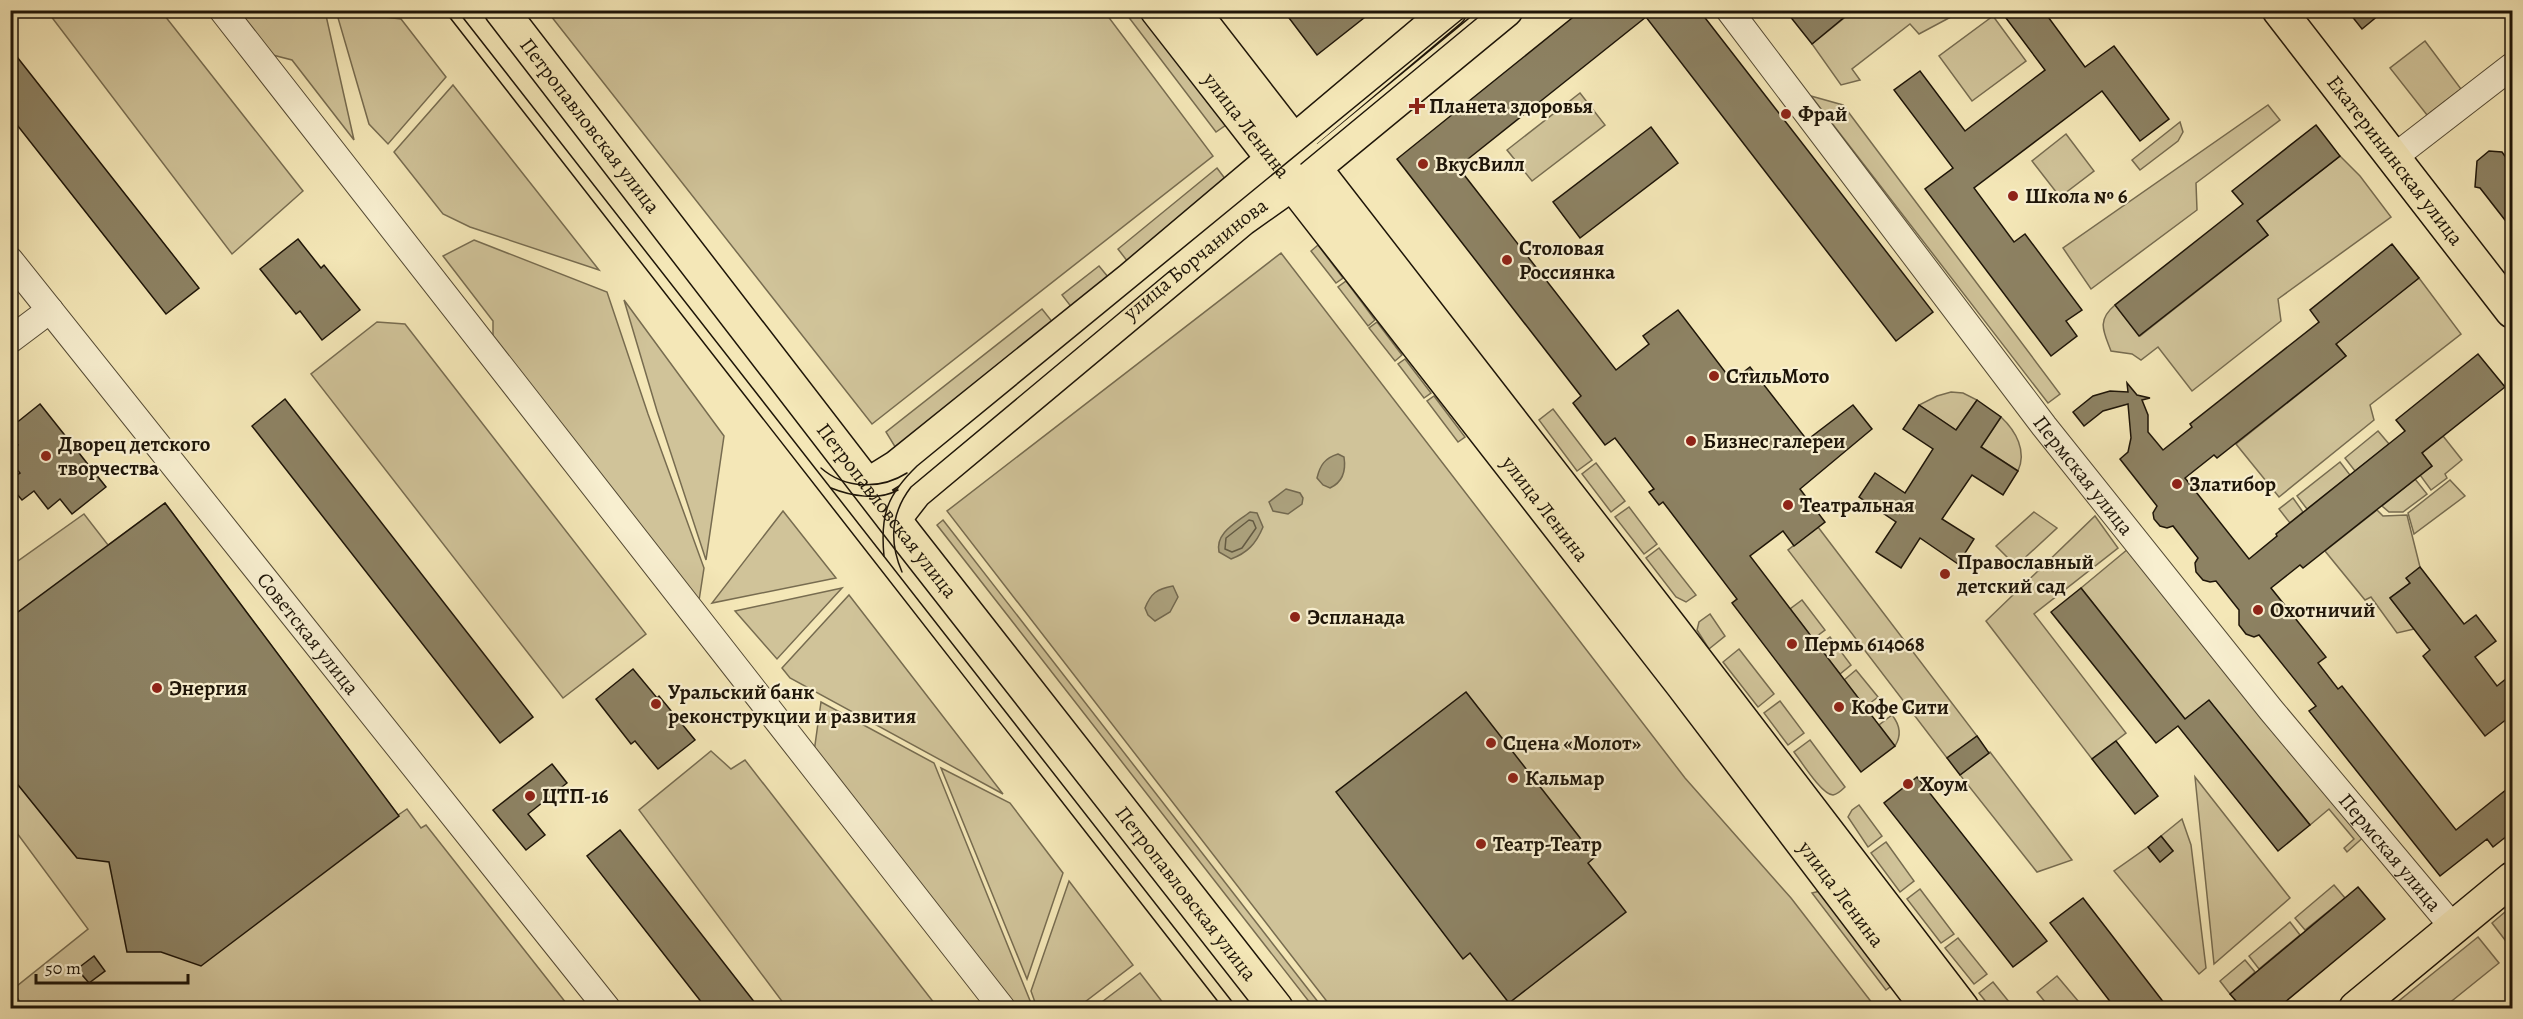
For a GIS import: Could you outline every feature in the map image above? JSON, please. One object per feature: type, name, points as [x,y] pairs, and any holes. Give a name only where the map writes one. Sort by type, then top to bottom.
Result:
[{"type":"main road","name":"Петропавловская улица","points":[[501,10],[1276,1008]]},
{"type":"main road","name":"улица Ленина","points":[[1157,10],[1293,163],[1665,620],[1962,1008]]},
{"type":"main road","name":"улица Ленина","points":[[1192,10],[1293,163],[1675,675],[1928,1008]]},
{"type":"main road","name":"улица Борчанинова","points":[[894,519],[915,492],[1242,219],[1293,163],[1450,10]]},
{"type":"main road","name":"улица Борчанинова","points":[[868,485],[897,467],[1038,354],[1293,163],[1506,10]]},
{"type":"main road","name":"Екатерининская улица","points":[[2279,10],[2512,311]]},
{"type":"main road","points":[[2356,1008],[2512,879]]},
{"type":"street","points":[[222,10],[1002,1008]]},
{"type":"street","name":"Пермская улица","points":[[1729,10],[1951,306],[2049,432],[2271,710],[2453,927]]},
{"type":"street","points":[[2393,158],[2512,66]]},
{"type":"street","name":"Советская улица","points":[[10,260],[608,1008]]},
{"type":"street","points":[[10,340],[50,310]]},
{"type":"shaded area","points":[[47,11],[161,11],[303,191],[232,254]]},
{"type":"shaded area","points":[[231,11],[325,11],[354,140],[292,60],[265,53]]},
{"type":"shaded area","points":[[336,11],[401,19],[446,77],[388,144],[369,124]]},
{"type":"shaded area","points":[[547,11],[1104,11],[1213,156],[872,424]]},
{"type":"shaded area","points":[[1124,11],[1138,11],[1226,125],[1216,132]]},
{"type":"shaded area","points":[[1853,11],[1962,11],[1919,34],[1910,24],[1852,69],[1860,80],[1841,85],[1812,44]]},
{"type":"shaded area","points":[[1993,16],[2026,61],[1972,101],[1939,56]]},
{"type":"shaded area","points":[[2425,41],[2461,89],[2427,115],[2390,68]]},
{"type":"shaded area","points":[[453,85],[599,270],[470,227],[443,214],[394,152]]},
{"type":"shaded area","points":[[1580,93],[1605,125],[1532,181],[1507,150]]},
{"type":"shaded area","points":[[1811,96],[1843,105],[2060,394],[2048,403]]},
{"type":"shaded area","points":[[2268,105],[2280,120],[2196,183],[2197,210],[2091,289],[2063,248]]},
{"type":"shaded area","points":[[2180,122],[2183,132],[2178,141],[2140,170],[2132,160]]},
{"type":"shaded area","points":[[2066,134],[2094,171],[2060,197],[2032,161]]},
{"type":"shaded area","points":[[2340,156],[2360,176],[2391,217],[2278,299],[2281,321],[2192,391],[2158,347],[2141,360],[2132,354],[2111,351],[2103,327],[2105,316],[2115,305],[2140,336],[2268,235],[2257,221]]},
{"type":"shaded area","points":[[1217,168],[1229,184],[1131,266],[1118,249]]},
{"type":"shaded area","points":[[474,240],[607,292],[704,568],[698,607],[493,346],[493,321],[443,256]]},
{"type":"shaded area","points":[[1318,245],[1343,278],[1336,283],[1311,251]]},
{"type":"shaded area","name":"Эспланада","points":[[1281,253],[1685,778],[1791,898],[1876,1008],[1332,1008],[947,511]]},
{"type":"shaded area","points":[[1099,266],[1113,283],[1076,313],[1062,295]]},
{"type":"shaded area","points":[[2419,278],[2461,334],[2370,405],[2374,420],[2279,497],[2236,444],[2346,356],[2336,344]]},
{"type":"shaded area","points":[[1346,281],[1375,320],[1368,326],[1338,287]]},
{"type":"shaded area","points":[[624,300],[724,436],[706,560],[657,411]]},
{"type":"shaded area","points":[[1042,309],[1058,329],[897,450],[886,432]]},
{"type":"shaded area","points":[[377,322],[405,324],[646,634],[563,698],[311,374]]},
{"type":"shaded area","points":[[1377,322],[1402,355],[1395,361],[1369,328]]},
{"type":"shaded area","points":[[1405,359],[1431,393],[1424,398],[1398,364]]},
{"type":"shaded area","points":[[1951,392],[1963,393],[1977,400],[1956,430],[1919,405]]},
{"type":"shaded area","points":[[1434,396],[1465,437],[1458,442],[1427,401]]},
{"type":"shaded area","points":[[1553,409],[1592,460],[1577,471],[1539,420]]},
{"type":"shaded area","points":[[2001,417],[2015,435],[2021,449],[2018,471],[1981,447]]},
{"type":"shaded area","points":[[2378,431],[2389,444],[2355,471],[2345,458]]},
{"type":"shaded area","points":[[2443,436],[2462,460],[2445,474],[2447,478],[2431,490],[2420,475],[2432,466],[2422,453]]},
{"type":"shaded area","points":[[2340,462],[2350,475],[2307,509],[2297,496]]},
{"type":"shaded area","points":[[1596,463],[1625,501],[1611,512],[1582,474]]},
{"type":"shaded area","points":[[2415,479],[2427,494],[2403,512],[2389,512],[2382,506]]},
{"type":"shaded area","points":[[2450,480],[2465,496],[2414,534],[2408,513]]},
{"type":"shaded area","points":[[2293,498],[2303,512],[2290,523],[2279,509]]},
{"type":"shaded area","name":"Энергия","points":[[165,503],[398,815],[407,809],[421,828],[426,825],[570,1008],[24,1008],[12,990],[88,929],[11,825],[11,566],[84,514],[108,545]]},
{"type":"shaded area","points":[[1629,507],[1657,544],[1644,554],[1615,517]]},
{"type":"shaded area","points":[[2377,510],[2383,516],[2407,515],[2420,567],[2407,578],[2410,583],[2390,598],[2414,629],[2397,633],[2371,597],[2365,600],[2325,551]]},
{"type":"shaded area","points":[[783,511],[836,578],[712,603]]},
{"type":"shaded area","points":[[2034,512],[2057,528],[2016,566],[1996,546]]},
{"type":"shaded area","points":[[2095,516],[2118,548],[2034,614],[2126,733],[2092,759],[1986,621]]},
{"type":"shaded area","points":[[943,520],[1322,1007],[1314,1008],[937,525]]},
{"type":"shaded area","points":[[1818,527],[1977,736],[1947,758],[1788,550]]},
{"type":"shaded area","points":[[2134,544],[2367,834],[2347,852],[2344,848],[2354,839],[2329,809],[2310,825],[2209,701],[2185,719],[2081,588]]},
{"type":"shaded area","points":[[1659,548],[1696,595],[1686,602],[1676,597],[1646,558]]},
{"type":"shaded area","points":[[842,588],[777,659],[735,611]]},
{"type":"shaded area","points":[[849,595],[1003,794],[790,678],[782,668]]},
{"type":"shaded area","points":[[1802,600],[1825,630],[1813,639],[1790,609]]},
{"type":"shaded area","points":[[1710,614],[1725,636],[1709,649],[1697,630],[1699,622]]},
{"type":"shaded area","points":[[1830,637],[1851,665],[1840,674],[1818,646]]},
{"type":"shaded area","points":[[1739,649],[1774,694],[1758,707],[1723,662]]},
{"type":"shaded area","points":[[1856,670],[1878,697],[1865,707],[1844,680]]},
{"type":"shaded area","points":[[1780,701],[1804,733],[1788,745],[1764,713]]},
{"type":"shaded area","points":[[821,702],[934,763],[1033,1008],[1012,1008],[814,752]]},
{"type":"shaded area","points":[[1892,715],[1899,730],[1899,738],[1895,746],[1879,725]]},
{"type":"shaded area","points":[[1810,740],[1845,787],[1837,794],[1828,794],[1823,790],[1794,752]]},
{"type":"shaded area","points":[[711,751],[731,769],[745,760],[938,1008],[787,1008],[639,810]]},
{"type":"shaded area","points":[[1990,752],[2072,860],[2037,872],[1960,775]]},
{"type":"shaded area","points":[[941,768],[1010,803],[1063,873],[1027,979]]},
{"type":"shaded area","points":[[2195,777],[2290,898],[2214,964]]},
{"type":"shaded area","points":[[1859,805],[1882,836],[1868,847],[1848,817]]},
{"type":"shaded area","points":[[2182,819],[2191,845],[2206,968],[2199,974],[2114,871],[2148,847],[2160,862],[2173,851],[2161,836]]},
{"type":"shaded area","points":[[1886,842],[1914,881],[1900,892],[1871,853]]},
{"type":"shaded area","points":[[1069,881],[1133,965],[1077,1008],[1037,1008],[1031,991]]},
{"type":"shaded area","points":[[2334,885],[2345,898],[2305,930],[2295,918]]},
{"type":"shaded area","points":[[1920,889],[1954,934],[1941,943],[1907,899]]},
{"type":"shaded area","points":[[1820,891],[1894,984],[1886,990],[1812,893]]},
{"type":"shaded area","points":[[2512,906],[2512,949],[2492,923]]},
{"type":"shaded area","points":[[2290,922],[2300,935],[2259,969],[2249,956]]},
{"type":"shaded area","points":[[2478,937],[2499,963],[2443,1008],[2390,1008]]},
{"type":"shaded area","points":[[1958,938],[1987,974],[1974,984],[1945,948]]},
{"type":"shaded area","points":[[2245,960],[2255,972],[2230,994],[2220,981]]},
{"type":"shaded area","points":[[1140,973],[1167,1008],[1094,1008]]},
{"type":"shaded area","points":[[2057,976],[2084,1008],[2050,1008],[2037,992]]},
{"type":"shaded area","points":[[1993,982],[2014,1008],[1991,1008],[1979,993]]},
{"type":"water","points":[[1338,454],[1344,457],[1344,471],[1341,479],[1330,488],[1323,485],[1317,478],[1324,463]]},
{"type":"water","points":[[1286,489],[1300,493],[1303,498],[1302,504],[1288,514],[1273,511],[1269,502]]},
{"type":"water","points":[[1250,512],[1257,513],[1263,527],[1250,547],[1231,559],[1219,552],[1220,539],[1228,529]]},
{"type":"water","points":[[1173,586],[1178,597],[1170,612],[1155,621],[1148,615],[1145,608],[1147,603],[1155,592]]},
{"type":"building","points":[[1283,10],[1374,10],[1317,55]]},
{"type":"building","points":[[1582,10],[1699,10],[1933,312],[1896,341],[1646,17],[1458,167],[1616,370],[1649,344],[1643,336],[1678,310],[1732,381],[1750,367],[1807,440],[1853,405],[1872,429],[1800,489],[1825,522],[1794,546],[1783,531],[1750,556],[1895,746],[1861,772],[1732,603],[1737,599],[1663,502],[1659,505],[1649,492],[1654,489],[1615,438],[1605,445],[1573,403],[1581,396],[1397,159]]},
{"type":"building","points":[[1785,10],[1853,10],[1812,44]]},
{"type":"building","points":[[2000,10],[2043,10],[2085,67],[2114,46],[2169,119],[2140,141],[2102,91],[1974,188],[2014,242],[2025,234],[2082,310],[2066,321],[2077,336],[2051,356],[1925,189],[1953,168],[1894,90],[1920,71],[1965,131],[2045,70]]},
{"type":"building","points":[[2347,10],[2385,10],[2362,29]]},
{"type":"building","points":[[10,48],[199,288],[166,314],[10,116]]},
{"type":"building","points":[[2316,125],[2340,156],[2257,221],[2268,235],[2139,336],[2115,305],[2243,204],[2232,191]]},
{"type":"building","points":[[1651,127],[1678,163],[1580,238],[1553,202]]},
{"type":"building","points":[[2489,151],[2502,152],[2512,166],[2512,229],[2480,188],[2475,187],[2477,161]]},
{"type":"building","points":[[298,239],[321,268],[324,265],[360,310],[322,340],[300,311],[296,314],[260,269]]},
{"type":"building","points":[[2392,244],[2419,278],[2336,344],[2346,356],[2217,458],[2214,455],[2185,478],[2249,559],[2277,536],[2276,534],[2405,431],[2396,420],[2478,354],[2505,387],[2422,453],[2432,466],[2303,568],[2300,565],[2271,588],[2326,657],[2318,663],[2338,689],[2342,686],[2456,830],[2512,785],[2512,832],[2493,847],[2487,839],[2440,876],[2309,711],[2316,706],[2259,635],[2254,637],[2246,634],[2239,625],[2239,610],[2216,581],[2203,580],[2196,572],[2195,563],[2198,558],[2173,526],[2167,528],[2160,526],[2154,519],[2153,513],[2157,506],[2120,459],[2128,452],[2131,438],[2128,404],[2103,411],[2084,426],[2073,412],[2093,396],[2110,391],[2128,392],[2127,383],[2137,395],[2150,398],[2142,400],[2148,415],[2148,432],[2163,450],[2192,427],[2190,424],[2319,322],[2310,310]]},
{"type":"building","points":[[285,399],[533,717],[500,743],[252,426]]},
{"type":"building","points":[[1977,400],[2001,417],[1981,447],[2018,471],[2003,495],[1972,475],[1942,519],[1974,539],[1958,564],[1920,538],[1901,568],[1876,552],[1896,522],[1859,497],[1875,473],[1905,493],[1933,449],[1903,429],[1919,405],[1956,430]]},
{"type":"building","name":"Дворец детского творчества","points":[[40,404],[106,487],[72,514],[60,499],[48,509],[34,491],[22,500],[10,486],[10,480],[20,473],[10,461],[10,451],[18,445],[10,436],[10,428]]},
{"type":"building","name":"Энергия","points":[[165,503],[399,816],[201,966],[161,952],[127,952],[109,862],[77,858],[10,775],[10,618]]},
{"type":"building","points":[[2420,567],[2464,624],[2476,615],[2496,641],[2475,657],[2497,686],[2512,674],[2512,715],[2485,736],[2423,656],[2430,650],[2390,598],[2410,583],[2406,578]]},
{"type":"building","points":[[2081,588],[2185,719],[2209,700],[2310,825],[2278,851],[2178,726],[2156,743],[2051,612]]},
{"type":"building","points":[[633,669],[657,698],[659,696],[695,740],[658,769],[635,741],[631,744],[596,699]]},
{"type":"building","name":"Театр-Театр","points":[[1466,692],[1595,857],[1588,863],[1626,912],[1509,1003],[1470,953],[1463,959],[1336,792]]},
{"type":"building","points":[[1977,736],[1989,753],[1960,775],[1947,758]]},
{"type":"building","points":[[2116,741],[2158,796],[2135,814],[2092,759]]},
{"type":"building","name":"ЦТП-16","points":[[552,764],[567,783],[528,814],[545,835],[526,850],[493,810]]},
{"type":"building","points":[[1917,777],[2047,941],[2013,967],[1884,803]]},
{"type":"building","points":[[620,830],[759,1008],[706,1008],[587,856]]},
{"type":"building","points":[[2161,836],[2173,851],[2160,862],[2148,847]]},
{"type":"building","points":[[2358,887],[2385,919],[2278,1008],[2242,1008],[2230,994]]},
{"type":"building","points":[[2083,898],[2168,1008],[2115,1008],[2050,923]]},
{"type":"building","points":[[94,956],[105,971],[89,983],[77,969]]},
{"type":"tram line","points":[[444,10],[1223,1008]]},
{"type":"tram line","points":[[457,10],[1237,1008]]},
{"type":"tram line","points":[[884,556],[883,529],[888,506],[892,496],[917,466],[1473,10]]},
{"type":"tram line","points":[[1301,164],[1487,10]]},
{"type":"tram line","points":[[902,572],[895,550],[894,528],[899,507],[911,487],[1171,270]]},
{"type":"tram line","points":[[821,468],[841,480],[863,485],[886,482],[907,473]]},
{"type":"tram line","points":[[831,488],[864,496],[882,495],[898,490]]},
{"type":"place","name":"Планета здоровья","points":[[1417,106]]},
{"type":"place","name":"Фрай","points":[[1786,114]]},
{"type":"place","name":"ВкусВилл","points":[[1423,164]]},
{"type":"place","name":"Школа № 6","points":[[2013,196]]},
{"type":"place","name":"Столовая Россиянка","points":[[1507,260]]},
{"type":"place","name":"СтильМото","points":[[1714,376]]},
{"type":"place","name":"Бизнес галереи","points":[[1691,441]]},
{"type":"place","name":"Дворец детского творчества","points":[[46,456]]},
{"type":"place","name":"Златибор","points":[[2177,484]]},
{"type":"place","name":"Театральная","points":[[1788,505]]},
{"type":"place","name":"Православный детский сад","points":[[1945,574]]},
{"type":"place","name":"Охотничий","points":[[2258,610]]},
{"type":"place","name":"Эспланада","points":[[1295,617]]},
{"type":"place","name":"Пермь 614068","points":[[1792,644]]},
{"type":"place","name":"Энергия","points":[[157,688]]},
{"type":"place","name":"Уральский банк реконструкции и развития","points":[[656,704]]},
{"type":"place","name":"Кофе Сити","points":[[1839,707]]},
{"type":"place","name":"Сцена «Молот»","points":[[1491,743]]},
{"type":"place","name":"Кальмар","points":[[1513,778]]},
{"type":"place","name":"Хоум","points":[[1908,784]]},
{"type":"place","name":"ЦТП-16","points":[[530,796]]},
{"type":"place","name":"Театр-Театр","points":[[1481,844]]}]
